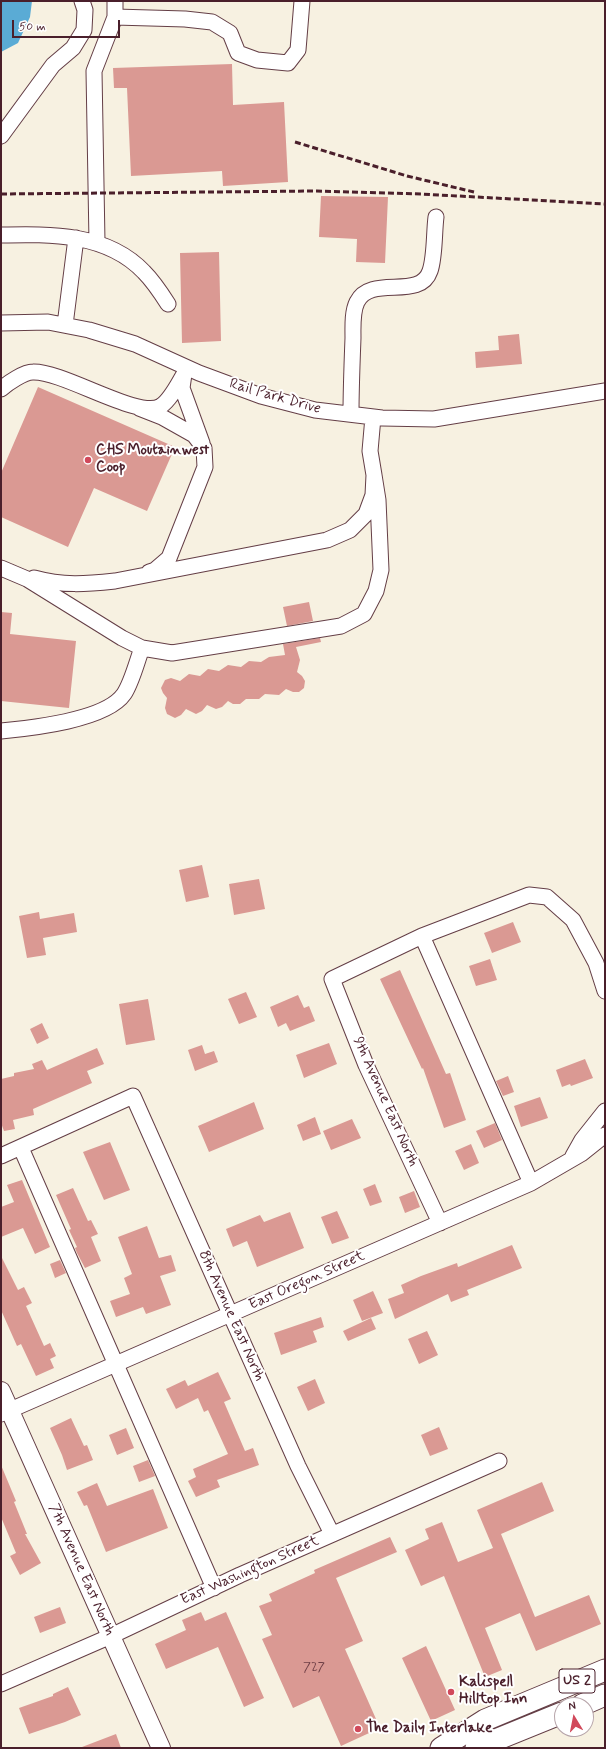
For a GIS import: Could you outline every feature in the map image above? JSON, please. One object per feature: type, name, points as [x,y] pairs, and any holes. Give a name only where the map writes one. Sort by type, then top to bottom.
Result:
[{"type":"highway","name":"US 2","points":[[441,1748],[485,1720],[605,1670]]},
{"type":"highway","name":"US 2","points":[[594,1700],[605,1695]]},
{"type":"highway","name":"US 2","points":[[476,1748],[554,1716]]},
{"type":"main road","name":"7th Avenue East North","points":[[1,1391],[5,1412],[111,1636],[161,1748]]},
{"type":"street","points":[[1,136],[53,65],[73,48],[84,30],[85,10],[82,1]]},
{"type":"street","points":[[97,242],[94,71],[115,17],[116,1]]},
{"type":"street","points":[[115,17],[185,19],[212,22],[230,33],[238,53],[258,60],[288,63],[298,50],[302,1]]},
{"type":"street","points":[[351,414],[354,319],[357,302],[366,292],[381,287],[415,285],[425,280],[430,271],[436,217]]},
{"type":"street","points":[[1,235],[36,234],[76,238],[97,242],[120,252],[144,272],[168,304]]},
{"type":"street","points":[[65,325],[76,238]]},
{"type":"street","name":"Rail Park Drive","points":[[1,323],[48,322],[89,330],[135,344],[184,370],[261,396],[315,410],[373,417],[434,419],[605,391]]},
{"type":"street","points":[[139,408],[152,409],[160,407],[167,401],[184,370]]},
{"type":"street","points":[[128,579],[155,570],[169,558],[176,544],[205,467],[204,448],[182,388],[184,370]]},
{"type":"street","points":[[1,389],[12,380],[32,372],[56,376],[139,408],[179,426],[194,435],[204,448]]},
{"type":"street","points":[[1,568],[27,579],[122,638],[142,648],[172,653],[341,626],[364,614],[376,591],[381,570],[378,500],[370,451],[373,417]]},
{"type":"street","points":[[1,568],[54,583],[83,584],[128,579],[327,540],[350,530],[366,514],[373,495],[374,475]]},
{"type":"street","points":[[176,544],[176,552],[178,557],[184,561],[226,560]]},
{"type":"street","points":[[1,731],[63,722],[100,712],[114,704],[125,693],[142,648]]},
{"type":"street","points":[[531,1183],[422,936],[529,894],[547,897],[573,920],[596,963],[605,991]]},
{"type":"street","name":"9th Avenue East North","points":[[422,936],[332,979],[366,1065],[440,1222]]},
{"type":"street","name":"8th Avenue East North","points":[[21,1148],[133,1096],[298,1466],[332,1534]]},
{"type":"street","points":[[570,1160],[582,1140],[605,1111]]},
{"type":"street","name":"East Oregon Street","points":[[5,1412],[531,1183],[570,1160],[605,1135]]},
{"type":"street","points":[[1,1156],[21,1148],[214,1588]]},
{"type":"street","name":"East Washington Street","points":[[1,1684],[111,1636],[332,1534],[499,1461]]},
{"type":"water","points":[[1,1],[32,1],[30,17],[18,43],[1,52]]},
{"type":"building","points":[[232,64],[233,105],[284,102],[288,182],[223,186],[222,171],[131,176],[127,88],[114,88],[113,68]]},
{"type":"building","points":[[321,196],[388,197],[385,263],[356,262],[357,239],[319,237]]},
{"type":"building","points":[[219,252],[221,341],[182,343],[180,253]]},
{"type":"building","points":[[519,334],[522,364],[476,368],[475,352],[499,350],[498,336]]},
{"type":"building","name":"CHS Moutainwest Coop","points":[[38,387],[175,447],[147,511],[94,488],[68,547],[1,517],[1,473]]},
{"type":"building","points":[[309,602],[313,621],[287,626],[283,607]]},
{"type":"building","points":[[1,612],[12,613],[10,634],[76,641],[69,708],[1,701]]},
{"type":"building","points":[[320,638],[321,642],[296,647],[300,660],[297,672],[305,681],[304,688],[299,692],[293,692],[286,689],[279,695],[265,694],[259,699],[246,699],[240,704],[233,704],[228,701],[222,707],[216,709],[207,705],[202,711],[196,714],[186,709],[181,715],[175,718],[167,714],[165,708],[167,698],[161,688],[165,680],[171,678],[180,681],[189,674],[200,676],[208,669],[219,671],[228,665],[241,667],[249,661],[261,662],[269,657],[285,655],[283,644]]},
{"type":"building","points":[[202,865],[209,897],[186,902],[179,870]]},
{"type":"building","points":[[259,879],[265,909],[234,915],[229,884]]},
{"type":"building","points":[[39,912],[40,919],[74,913],[77,932],[43,938],[46,955],[27,958],[19,916]]},
{"type":"building","points":[[513,922],[521,942],[492,953],[484,933]]},
{"type":"building","points":[[490,959],[497,980],[476,986],[469,966]]},
{"type":"building","points":[[400,970],[446,1074],[450,1073],[466,1120],[444,1128],[423,1068],[422,1069],[380,979]]},
{"type":"building","points":[[246,992],[257,1017],[239,1024],[228,999]]},
{"type":"building","points":[[298,995],[304,1008],[309,1006],[315,1021],[290,1031],[286,1023],[278,1027],[270,1007]]},
{"type":"building","points":[[148,999],[155,1040],[126,1045],[119,1004]]},
{"type":"building","points":[[42,1023],[49,1038],[37,1044],[30,1029]]},
{"type":"building","points":[[329,1043],[337,1064],[304,1078],[296,1055]]},
{"type":"building","points":[[202,1045],[205,1054],[214,1051],[218,1062],[195,1071],[188,1050]]},
{"type":"building","points":[[97,1048],[104,1064],[87,1071],[92,1083],[33,1109],[34,1115],[13,1120],[15,1129],[4,1131],[1,1123],[1,1079],[14,1076],[14,1073],[34,1069],[32,1064],[42,1060],[47,1070]]},
{"type":"building","points":[[585,1059],[593,1078],[571,1086],[570,1084],[562,1087],[556,1070]]},
{"type":"building","points":[[508,1076],[514,1092],[503,1096],[496,1081]]},
{"type":"building","points":[[540,1097],[548,1118],[521,1127],[514,1106]]},
{"type":"building","points":[[254,1102],[264,1129],[209,1152],[198,1126]]},
{"type":"building","points":[[315,1117],[321,1134],[303,1141],[297,1125]]},
{"type":"building","points":[[352,1119],[361,1138],[331,1150],[323,1131]]},
{"type":"building","points":[[495,1123],[502,1140],[484,1148],[476,1131]]},
{"type":"building","points":[[110,1142],[130,1190],[104,1200],[83,1152]]},
{"type":"building","points":[[471,1144],[479,1163],[464,1170],[455,1151]]},
{"type":"building","points":[[22,1180],[50,1247],[35,1254],[23,1228],[1,1237],[1,1207],[14,1202],[7,1185]]},
{"type":"building","points":[[375,1184],[382,1202],[370,1206],[363,1189]]},
{"type":"building","points":[[73,1188],[88,1221],[91,1220],[98,1234],[91,1237],[101,1261],[85,1268],[75,1248],[77,1247],[69,1230],[71,1229],[56,1195]]},
{"type":"building","points":[[414,1191],[420,1207],[405,1213],[399,1197]]},
{"type":"building","points":[[337,1211],[349,1238],[332,1244],[321,1217]]},
{"type":"building","points":[[290,1212],[304,1248],[257,1267],[247,1241],[233,1247],[226,1229],[260,1215],[264,1222]]},
{"type":"building","points":[[147,1226],[159,1258],[171,1255],[176,1271],[160,1276],[171,1305],[146,1314],[143,1307],[116,1317],[110,1301],[130,1294],[124,1278],[132,1274],[118,1237]]},
{"type":"building","points":[[512,1245],[522,1268],[467,1290],[469,1295],[451,1302],[448,1294],[395,1319],[388,1299],[404,1293],[401,1285],[457,1263],[458,1267]]},
{"type":"building","points":[[1,1256],[18,1290],[24,1287],[32,1303],[26,1306],[44,1346],[50,1343],[56,1356],[50,1359],[54,1368],[36,1376],[21,1344],[17,1346],[1,1310]]},
{"type":"building","points":[[60,1260],[66,1273],[55,1278],[50,1264]]},
{"type":"building","points":[[373,1291],[383,1313],[362,1321],[353,1300]]},
{"type":"building","points":[[321,1317],[324,1327],[313,1331],[317,1342],[281,1355],[274,1333]]},
{"type":"building","points":[[371,1318],[376,1329],[348,1341],[343,1331]]},
{"type":"building","points":[[427,1331],[438,1355],[419,1364],[408,1339]]},
{"type":"building","points":[[218,1372],[231,1399],[224,1402],[245,1451],[253,1448],[259,1465],[217,1480],[220,1487],[196,1497],[188,1481],[196,1477],[193,1469],[228,1454],[208,1410],[204,1412],[198,1398],[176,1409],[166,1389],[185,1380],[188,1386]]},
{"type":"building","points":[[315,1379],[325,1403],[308,1411],[297,1387]]},
{"type":"building","points":[[71,1418],[84,1446],[87,1445],[93,1460],[67,1470],[50,1428]]},
{"type":"building","points":[[439,1427],[448,1449],[430,1456],[421,1435]]},
{"type":"building","points":[[126,1428],[134,1448],[117,1455],[109,1435]]},
{"type":"building","points":[[148,1460],[155,1476],[139,1482],[133,1466]]},
{"type":"building","points":[[1,1465],[16,1501],[14,1502],[27,1534],[25,1534],[41,1563],[20,1575],[10,1556],[16,1553],[1,1517]]},
{"type":"building","points":[[542,1482],[554,1511],[501,1534],[535,1617],[589,1595],[601,1624],[536,1651],[520,1613],[485,1628],[502,1670],[485,1677],[444,1576],[421,1586],[405,1550],[429,1539],[425,1529],[442,1522],[458,1562],[493,1548],[477,1510]]},
{"type":"building","points":[[97,1483],[107,1506],[153,1489],[168,1528],[106,1552],[87,1505],[84,1506],[77,1492]]},
{"type":"building","points":[[390,1537],[397,1552],[336,1578],[363,1641],[345,1649],[380,1728],[341,1746],[319,1696],[293,1708],[262,1639],[272,1635],[259,1606],[272,1601],[269,1594],[315,1573],[314,1570]]},
{"type":"building","points":[[60,1607],[66,1623],[40,1633],[34,1617]]},
{"type":"building","points":[[201,1612],[205,1621],[226,1612],[264,1698],[244,1707],[218,1647],[166,1669],[155,1644],[186,1630],[182,1620]]},
{"type":"building","points":[[426,1646],[455,1710],[431,1721],[402,1658]]},
{"type":"building","points":[[68,1687],[81,1715],[29,1734],[19,1708],[53,1696],[53,1694]]},
{"type":"building","points":[[116,1734],[121,1748],[82,1747]]},
{"type":"railway","points":[[295,142],[407,176],[474,192]]},
{"type":"railway","points":[[1,194],[317,191],[421,194],[605,204]]},
{"type":"place","name":"CHS Moutainwest Coop","points":[[88,460]]},
{"type":"place","name":"Kalispell Hilltop Inn","points":[[451,1692]]},
{"type":"place","name":"The Daily Interlake","points":[[358,1729]]}]
